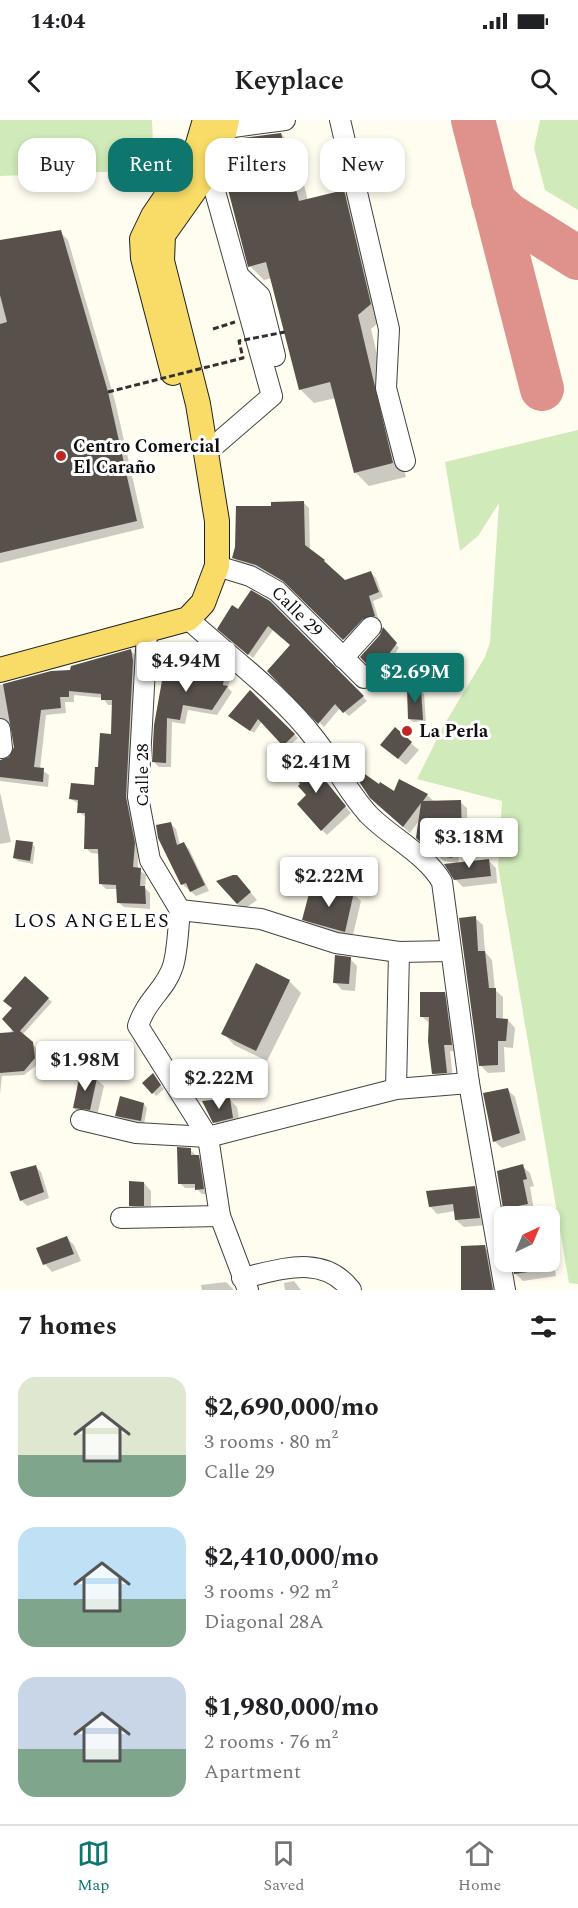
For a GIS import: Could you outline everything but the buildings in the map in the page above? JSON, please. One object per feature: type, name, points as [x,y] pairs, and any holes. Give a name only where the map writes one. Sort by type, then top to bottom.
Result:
[{"type":"main road","points":[[219,123],[220,138]]},
{"type":"main road","points":[[204,448],[182,406],[143,258],[142,239],[153,216],[219,123]]},
{"type":"main road","points":[[0,670],[147,632],[195,611],[217,566],[218,521],[198,404],[162,261],[163,235],[205,176]]},
{"type":"street","points":[[219,123],[285,120]]},
{"type":"street","points":[[340,120],[389,329],[386,388],[405,461]]},
{"type":"street","points":[[204,448],[272,396],[215,192]]},
{"type":"street","name":"Calle 29","points":[[217,566],[250,576],[277,591],[364,678]]},
{"type":"street","points":[[195,611],[315,739],[357,802],[442,882],[469,1083],[505,1290]]},
{"type":"street","points":[[343,658],[371,627]]},
{"type":"street","name":"Calle 28","points":[[147,632],[138,796],[150,860],[180,910]]},
{"type":"street","points":[[351,1290],[342,1279],[324,1269],[303,1265],[245,1284],[220,1216],[208,1137],[138,1026],[143,1009],[163,985],[173,966],[180,910],[261,919],[336,943],[399,952],[451,951]]},
{"type":"street","points":[[396,1089],[399,952]]},
{"type":"street","points":[[81,1120],[136,1133],[208,1137],[396,1089],[469,1083]]},
{"type":"street","points":[[121,1218],[220,1216]]},
{"type":"path","points":[[108,392],[243,358],[239,341],[285,332]]},
{"type":"green space","points":[[0,120],[152,120],[153,138],[108,138],[108,172],[96,172],[96,138],[18,138],[18,175],[0,176]]},
{"type":"green space","points":[[540,120],[578,120],[578,210],[545,190],[534,148]]},
{"type":"green space","points":[[578,430],[578,1284],[569,1283],[560,1230],[560,1206],[556,1206],[498,866],[502,801],[417,779],[444,725],[485,657],[490,642],[499,503],[478,536],[460,551],[445,462]]},
{"type":"taxiway","points":[[473,120],[542,389]]},
{"type":"taxiway","points":[[493,200],[509,215],[578,258]]},
{"type":"place","name":"Centro Comercial El Caraño","points":[[61,456]]},
{"type":"place","name":"La Perla","points":[[407,731]]},
{"type":"district","name":"LOS ANGELES","points":[[92,920]]}]
